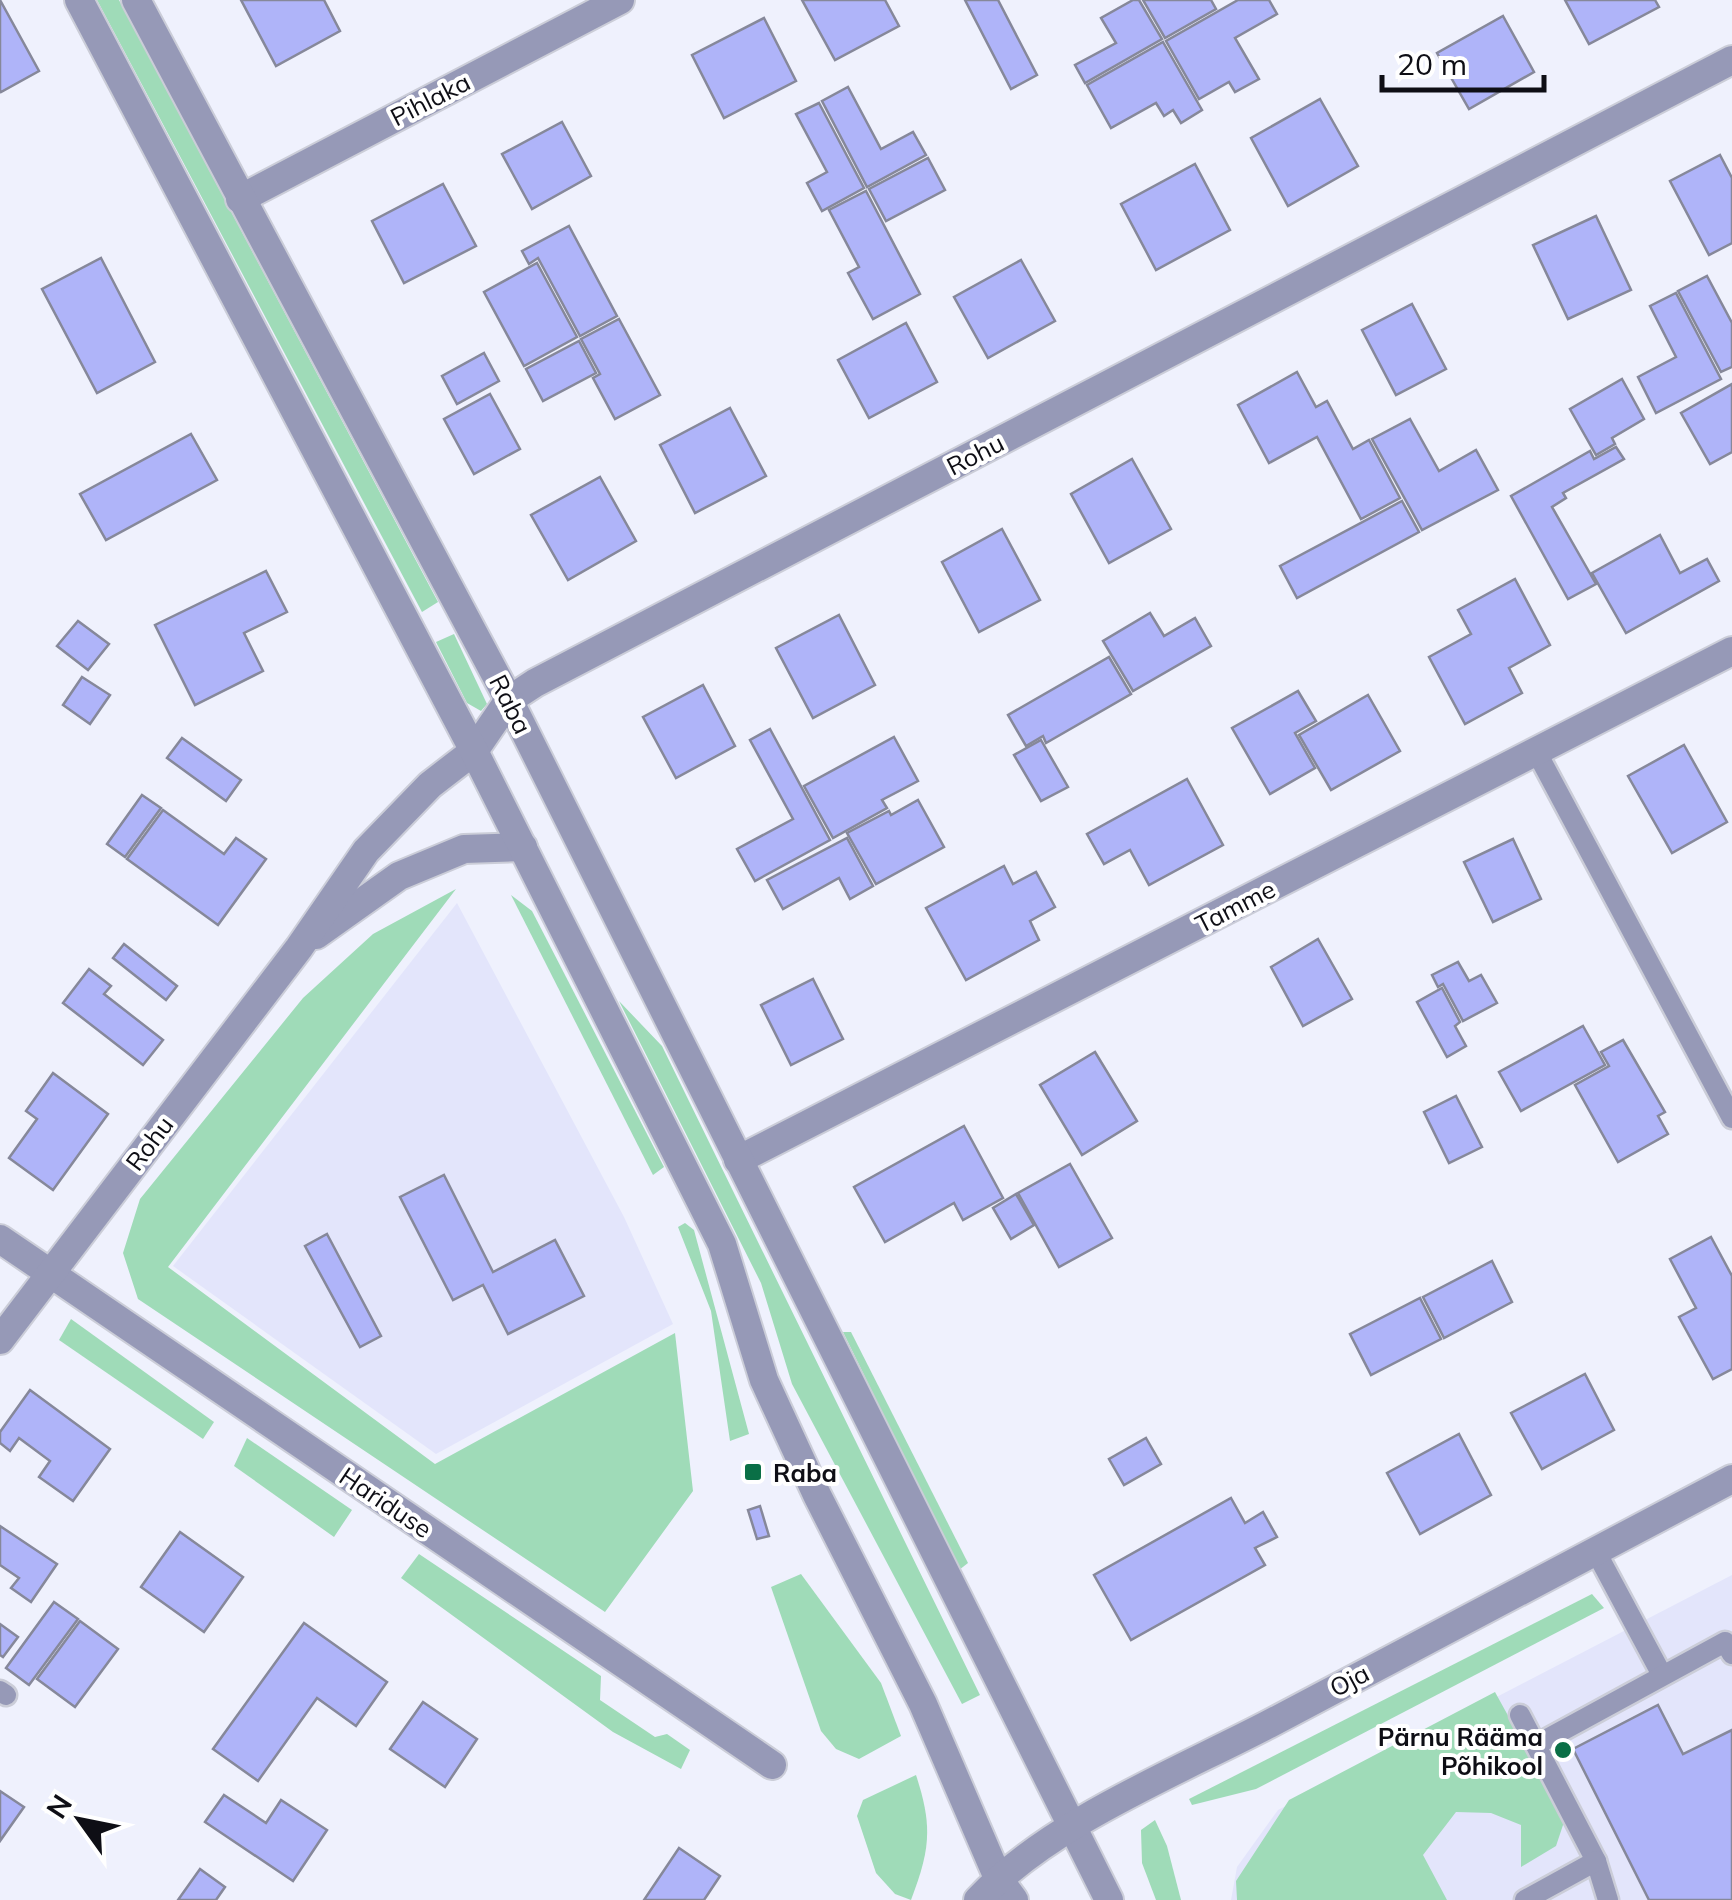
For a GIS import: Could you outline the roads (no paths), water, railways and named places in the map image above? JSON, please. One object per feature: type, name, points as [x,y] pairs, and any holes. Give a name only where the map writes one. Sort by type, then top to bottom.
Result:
[{"type":"street","points":[[79,0],[474,751],[722,1244],[764,1380],[817,1495],[923,1704],[1006,1889]]},
{"type":"street","name":"Raba","points":[[136,0],[509,700],[1110,1900]]},
{"type":"street","name":"Pihlaka","points":[[240,199],[620,0]]},
{"type":"street","name":"Rohu","points":[[0,1340],[299,948],[366,852],[430,785],[474,751],[509,700],[1732,60]]},
{"type":"street","name":"Tamme","points":[[738,1160],[1732,651]]},
{"type":"street","name":"Rohu","points":[[299,948],[399,876],[464,849],[522,847]]},
{"type":"street","name":"Hariduse","points":[[0,1239],[772,1765]]},
{"type":"street","name":"Oja","points":[[978,1900],[1006,1889],[1072,1828],[1174,1770],[1732,1479]]},
{"type":"lane","points":[[1536,751],[1732,1118]]},
{"type":"lane","points":[[1595,1550],[1662,1676]]},
{"type":"lane","points":[[1536,1746],[1725,1642],[1732,1654]]},
{"type":"lane","points":[[1520,1715],[1596,1861],[1608,1900]]},
{"type":"lane","points":[[1525,1900],[1596,1861]]},
{"type":"place","name":"Raba","points":[[753,1472]]},
{"type":"place","name":"Pärnu Rääma Põhikool","points":[[1563,1750]]}]
